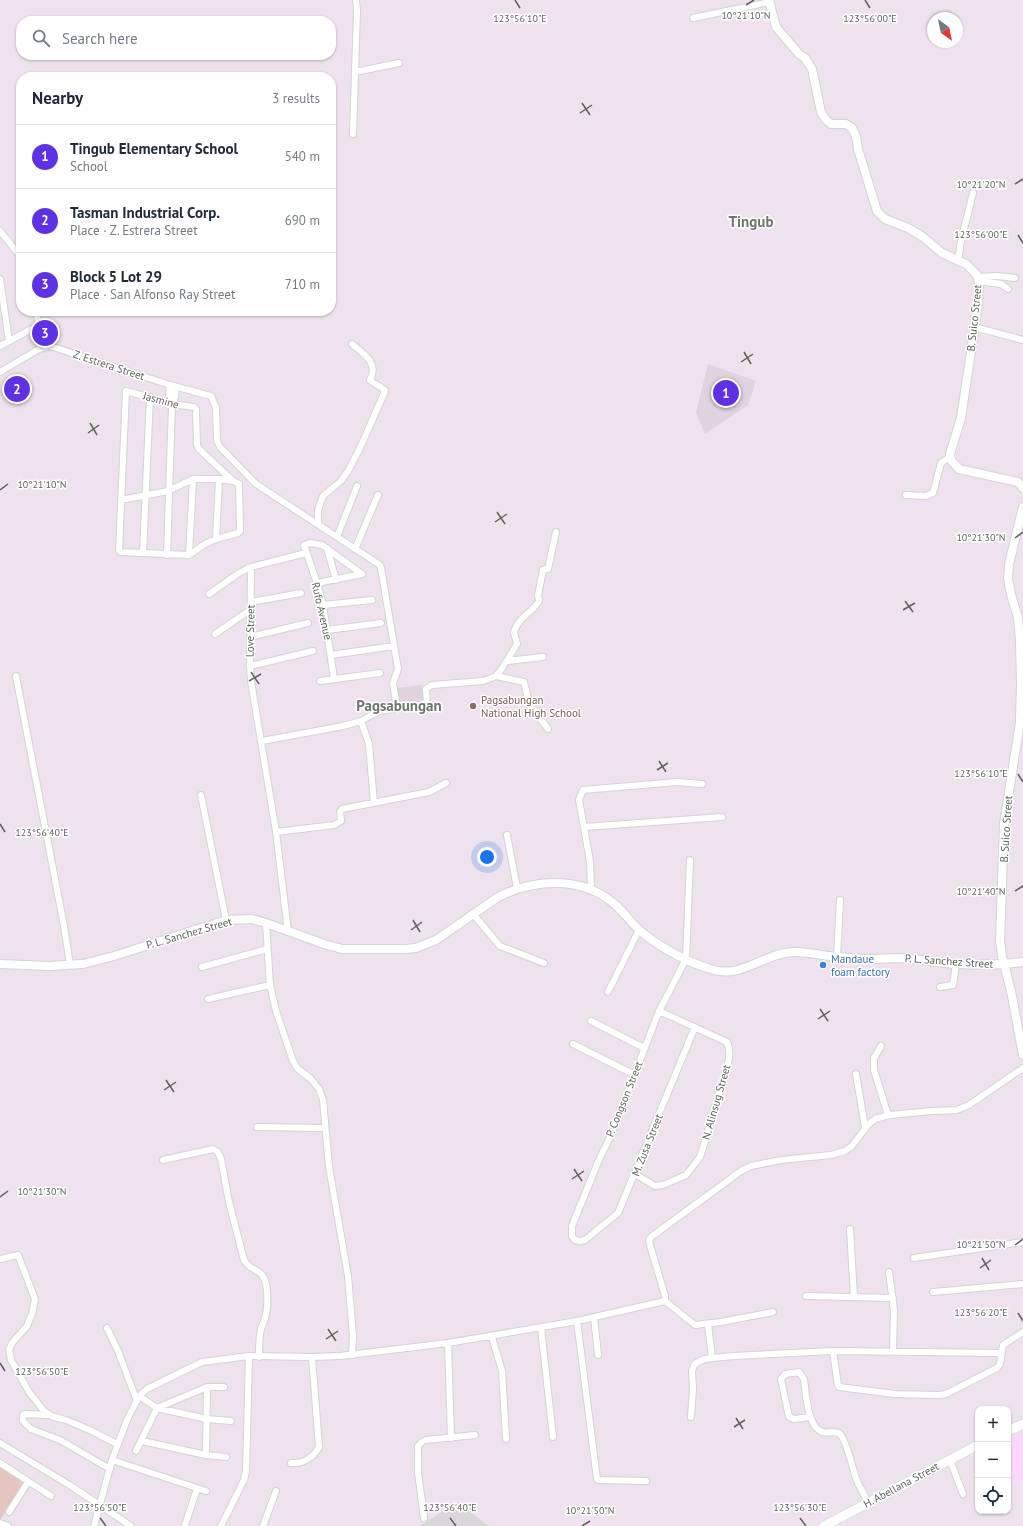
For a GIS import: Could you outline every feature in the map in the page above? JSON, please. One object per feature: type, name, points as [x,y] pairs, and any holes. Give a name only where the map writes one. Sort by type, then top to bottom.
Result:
[{"type":"main road","points":[[1011,1430],[1023,1424]]},
{"type":"main road","name":"H. Abellana Street","points":[[824,1526],[975,1447]]},
{"type":"street","points":[[353,134],[357,11],[356,0]]},
{"type":"street","points":[[693,18],[769,1]]},
{"type":"street","name":"B. Suico Street","points":[[769,1],[776,27],[799,54],[806,58],[812,69],[821,112],[826,120],[832,124],[846,124],[852,128],[856,136],[858,149],[877,211],[885,219],[908,228],[923,237],[942,253],[966,264],[978,279],[978,305],[961,418],[950,457]]},
{"type":"street","points":[[355,72],[399,63]]},
{"type":"street","points":[[958,261],[961,241],[973,193]]},
{"type":"street","points":[[0,231],[16,251]]},
{"type":"street","points":[[978,279],[997,276],[1016,278]]},
{"type":"street","points":[[0,279],[10,341]]},
{"type":"street","points":[[978,279],[1002,284],[1008,289]]},
{"type":"street","points":[[0,346],[37,326],[37,316]]},
{"type":"street","points":[[974,328],[1023,340]]},
{"type":"street","points":[[352,344],[371,362],[374,369],[370,380],[385,391],[360,448],[348,471],[341,481],[323,496],[318,510],[318,524],[381,568],[398,669],[393,683],[396,708]]},
{"type":"street","name":"Z. Estrera Street","points":[[0,372],[39,349],[50,346],[173,386],[211,396],[216,408],[217,441],[220,447],[256,484],[318,524]]},
{"type":"street","points":[[167,555],[172,403],[169,396],[173,386]]},
{"type":"street","name":"Jasmine","points":[[121,500],[126,391],[196,409],[197,445],[199,449],[236,483]]},
{"type":"street","points":[[143,553],[150,397]]},
{"type":"street","points":[[906,495],[926,496],[933,493],[941,463],[950,457],[954,465],[959,468],[1018,482],[1023,488]]},
{"type":"street","points":[[189,555],[194,479]]},
{"type":"street","points":[[194,479],[219,480],[236,483],[240,531],[238,534],[216,539],[205,544],[189,555],[122,553],[119,550],[121,500],[146,497],[168,491],[194,479]]},
{"type":"street","points":[[216,539],[219,480]]},
{"type":"street","points":[[337,537],[358,486]]},
{"type":"street","points":[[355,549],[378,495]]},
{"type":"street","name":"B. Suico Street","points":[[1023,507],[1009,564],[1008,579],[1018,617],[1021,682],[1020,722],[1004,824],[1000,941],[1023,1055]]},
{"type":"street","points":[[496,676],[518,644],[514,629],[518,622],[536,607],[539,601],[538,595],[544,570],[548,569],[556,532]]},
{"type":"street","name":"Rufo Avenue","points":[[327,548],[317,544],[304,545],[323,605],[334,679]]},
{"type":"street","points":[[317,583],[362,575],[327,548]]},
{"type":"street","points":[[327,548],[336,580]]},
{"type":"street","points":[[209,594],[239,573],[306,552]]},
{"type":"street","name":"Love Street","points":[[251,568],[250,666],[276,832],[288,931]]},
{"type":"street","points":[[251,602],[301,593]]},
{"type":"street","points":[[323,605],[372,600]]},
{"type":"street","points":[[215,634],[250,610]]},
{"type":"street","points":[[250,637],[308,623]]},
{"type":"street","points":[[327,630],[381,623]]},
{"type":"street","points":[[331,655],[394,646]]},
{"type":"street","points":[[250,666],[313,651]]},
{"type":"street","points":[[506,661],[543,657]]},
{"type":"street","points":[[320,681],[380,673]]},
{"type":"street","points":[[16,676],[64,926],[70,965]]},
{"type":"street","points":[[262,741],[343,726],[361,721],[379,712],[427,704],[426,689],[432,685],[483,681],[496,676],[524,682],[530,703],[548,729]]},
{"type":"street","points":[[361,721],[369,744],[374,803]]},
{"type":"street","points":[[591,889],[592,879],[590,861],[579,800],[584,790],[679,782],[702,784]]},
{"type":"street","points":[[276,832],[334,825],[341,821],[341,810],[429,792],[446,783]]},
{"type":"street","points":[[201,795],[226,920]]},
{"type":"street","points":[[584,827],[722,817]]},
{"type":"street","points":[[507,835],[517,888]]},
{"type":"street","points":[[686,959],[690,860]]},
{"type":"street","name":"P. L. Sanchez Street","points":[[0,964],[49,966],[83,964],[114,956],[226,920],[247,919],[266,923],[342,949],[411,948],[426,945],[436,940],[498,896],[517,888],[536,884],[561,883],[584,886],[591,889],[613,902],[639,930],[668,950],[712,970],[729,972],[786,952],[801,952],[866,959],[903,958],[956,964],[1004,964],[1023,962]]},
{"type":"street","points":[[837,957],[840,900]]},
{"type":"street","points":[[473,914],[500,946],[544,963]]},
{"type":"street","points":[[266,923],[270,985],[276,1011],[293,1061],[298,1069],[311,1079],[319,1089],[323,1100],[325,1128],[340,1234],[348,1276],[353,1336],[352,1355]]},
{"type":"street","points":[[608,992],[639,930]]},
{"type":"street","points":[[202,967],[267,949]]},
{"type":"street","name":"P. Congson Street","points":[[575,1240],[572,1236],[572,1226],[598,1162],[612,1133],[659,1010],[686,959]]},
{"type":"street","points":[[940,987],[953,985],[956,964]]},
{"type":"street","points":[[208,999],[270,985]]},
{"type":"street","name":"N. Alinsug Street","points":[[635,1174],[655,1186],[663,1185],[686,1175],[700,1156],[727,1069],[730,1054],[727,1042],[659,1010]]},
{"type":"street","points":[[591,1020],[644,1048]]},
{"type":"street","name":"M. Zusa Street","points":[[575,1240],[585,1240],[618,1213],[695,1027]]},
{"type":"street","points":[[573,1044],[635,1075]]},
{"type":"street","points":[[881,1046],[874,1058],[874,1070],[888,1116]]},
{"type":"street","points":[[665,1301],[666,1296],[650,1245],[651,1237],[741,1171],[750,1166],[781,1160],[831,1155],[845,1151],[852,1146],[866,1127],[875,1119],[932,1111],[957,1110],[969,1105],[1023,1068]]},
{"type":"street","points":[[856,1074],[866,1127]]},
{"type":"street","points":[[257,1127],[325,1128]]},
{"type":"street","points":[[163,1160],[213,1149],[218,1152],[221,1158],[229,1202],[244,1260],[248,1267],[262,1274],[267,1292],[266,1318],[261,1329],[259,1357]]},
{"type":"street","points":[[850,1229],[854,1297]]},
{"type":"street","points":[[914,1258],[1023,1242]]},
{"type":"street","points":[[0,1259],[18,1255],[35,1299],[32,1314],[23,1331],[12,1343],[9,1350],[10,1355],[30,1392],[39,1406],[48,1415]]},
{"type":"street","points":[[889,1272],[894,1310],[893,1351]]},
{"type":"street","points":[[933,1292],[1023,1284]]},
{"type":"street","points":[[806,1296],[893,1298]]},
{"type":"street","points":[[94,1526],[117,1444],[138,1398],[147,1389],[202,1362],[249,1356],[312,1357],[352,1355],[448,1343],[541,1328],[662,1303],[665,1301]]},
{"type":"street","points":[[665,1301],[695,1326],[773,1312]]},
{"type":"street","points":[[594,1317],[598,1354]]},
{"type":"street","points":[[577,1321],[597,1479],[646,1480]]},
{"type":"street","points":[[708,1324],[712,1358]]},
{"type":"street","points":[[107,1328],[138,1398],[158,1408],[207,1420],[232,1421]]},
{"type":"street","points":[[541,1328],[553,1437]]},
{"type":"street","points":[[833,1351],[839,1387],[895,1394],[939,1395],[946,1394],[997,1368],[1000,1364],[1003,1345],[1023,1332]]},
{"type":"street","points":[[492,1337],[502,1371],[506,1439]]},
{"type":"street","points":[[448,1343],[451,1438]]},
{"type":"street","points":[[691,1417],[693,1389],[692,1370],[694,1365],[704,1359],[833,1351],[1001,1354]]},
{"type":"street","points":[[221,1526],[244,1480],[246,1471],[249,1356]]},
{"type":"street","points":[[291,1463],[300,1464],[316,1453],[319,1447],[312,1357]]},
{"type":"street","points":[[810,1417],[794,1419],[789,1417],[781,1379],[785,1374],[799,1372],[801,1374],[804,1379],[810,1417],[819,1430],[824,1433],[837,1432],[841,1435],[857,1482],[868,1503]]},
{"type":"street","points":[[206,1455],[207,1387]]},
{"type":"street","points":[[136,1451],[158,1408],[207,1387],[224,1387]]},
{"type":"street","points":[[110,1468],[60,1440],[32,1429],[23,1421],[23,1415],[48,1415],[79,1425],[117,1444]]},
{"type":"street","points":[[424,1518],[418,1472],[418,1446],[426,1440],[475,1435]]},
{"type":"street","points":[[142,1441],[206,1455],[226,1457]]},
{"type":"street","points":[[0,1443],[71,1486],[131,1526]]},
{"type":"street","points":[[112,1460],[206,1491]]},
{"type":"street","points":[[950,1460],[962,1494]]},
{"type":"street","points":[[0,1463],[51,1496]]},
{"type":"street","points":[[9,1512],[28,1482]]},
{"type":"street","points":[[185,1525],[197,1489]]},
{"type":"street","points":[[263,1526],[276,1491]]},
{"type":"street","points":[[0,1523],[8,1526]]},
{"type":"shaded area","points":[[708,364],[756,381],[748,405],[705,434],[696,413]]},
{"type":"shaded area","points":[[422,685],[423,700],[397,703],[395,688]]},
{"type":"shaded area","points":[[1023,1434],[1023,1480],[1011,1484],[1011,1442],[1011,1440]]},
{"type":"shaded area","points":[[0,1465],[25,1482],[0,1520]]},
{"type":"shaded area","points":[[457,1502],[489,1526],[420,1526]]},
{"type":"place","name":"Block 5 Lot 29","points":[[45,333]]},
{"type":"place","name":"Tasman Industrial Corp.","points":[[17,389]]},
{"type":"place","name":"Tingub Elementary School","points":[[726,393]]},
{"type":"place","name":"Pagsabungan National High School","points":[[473,706]]},
{"type":"place","name":"Mandaue foam factory","points":[[823,965]]},
{"type":"district","name":"Tingub","points":[[751,221]]},
{"type":"district","name":"Pagsabungan","points":[[399,705]]}]
